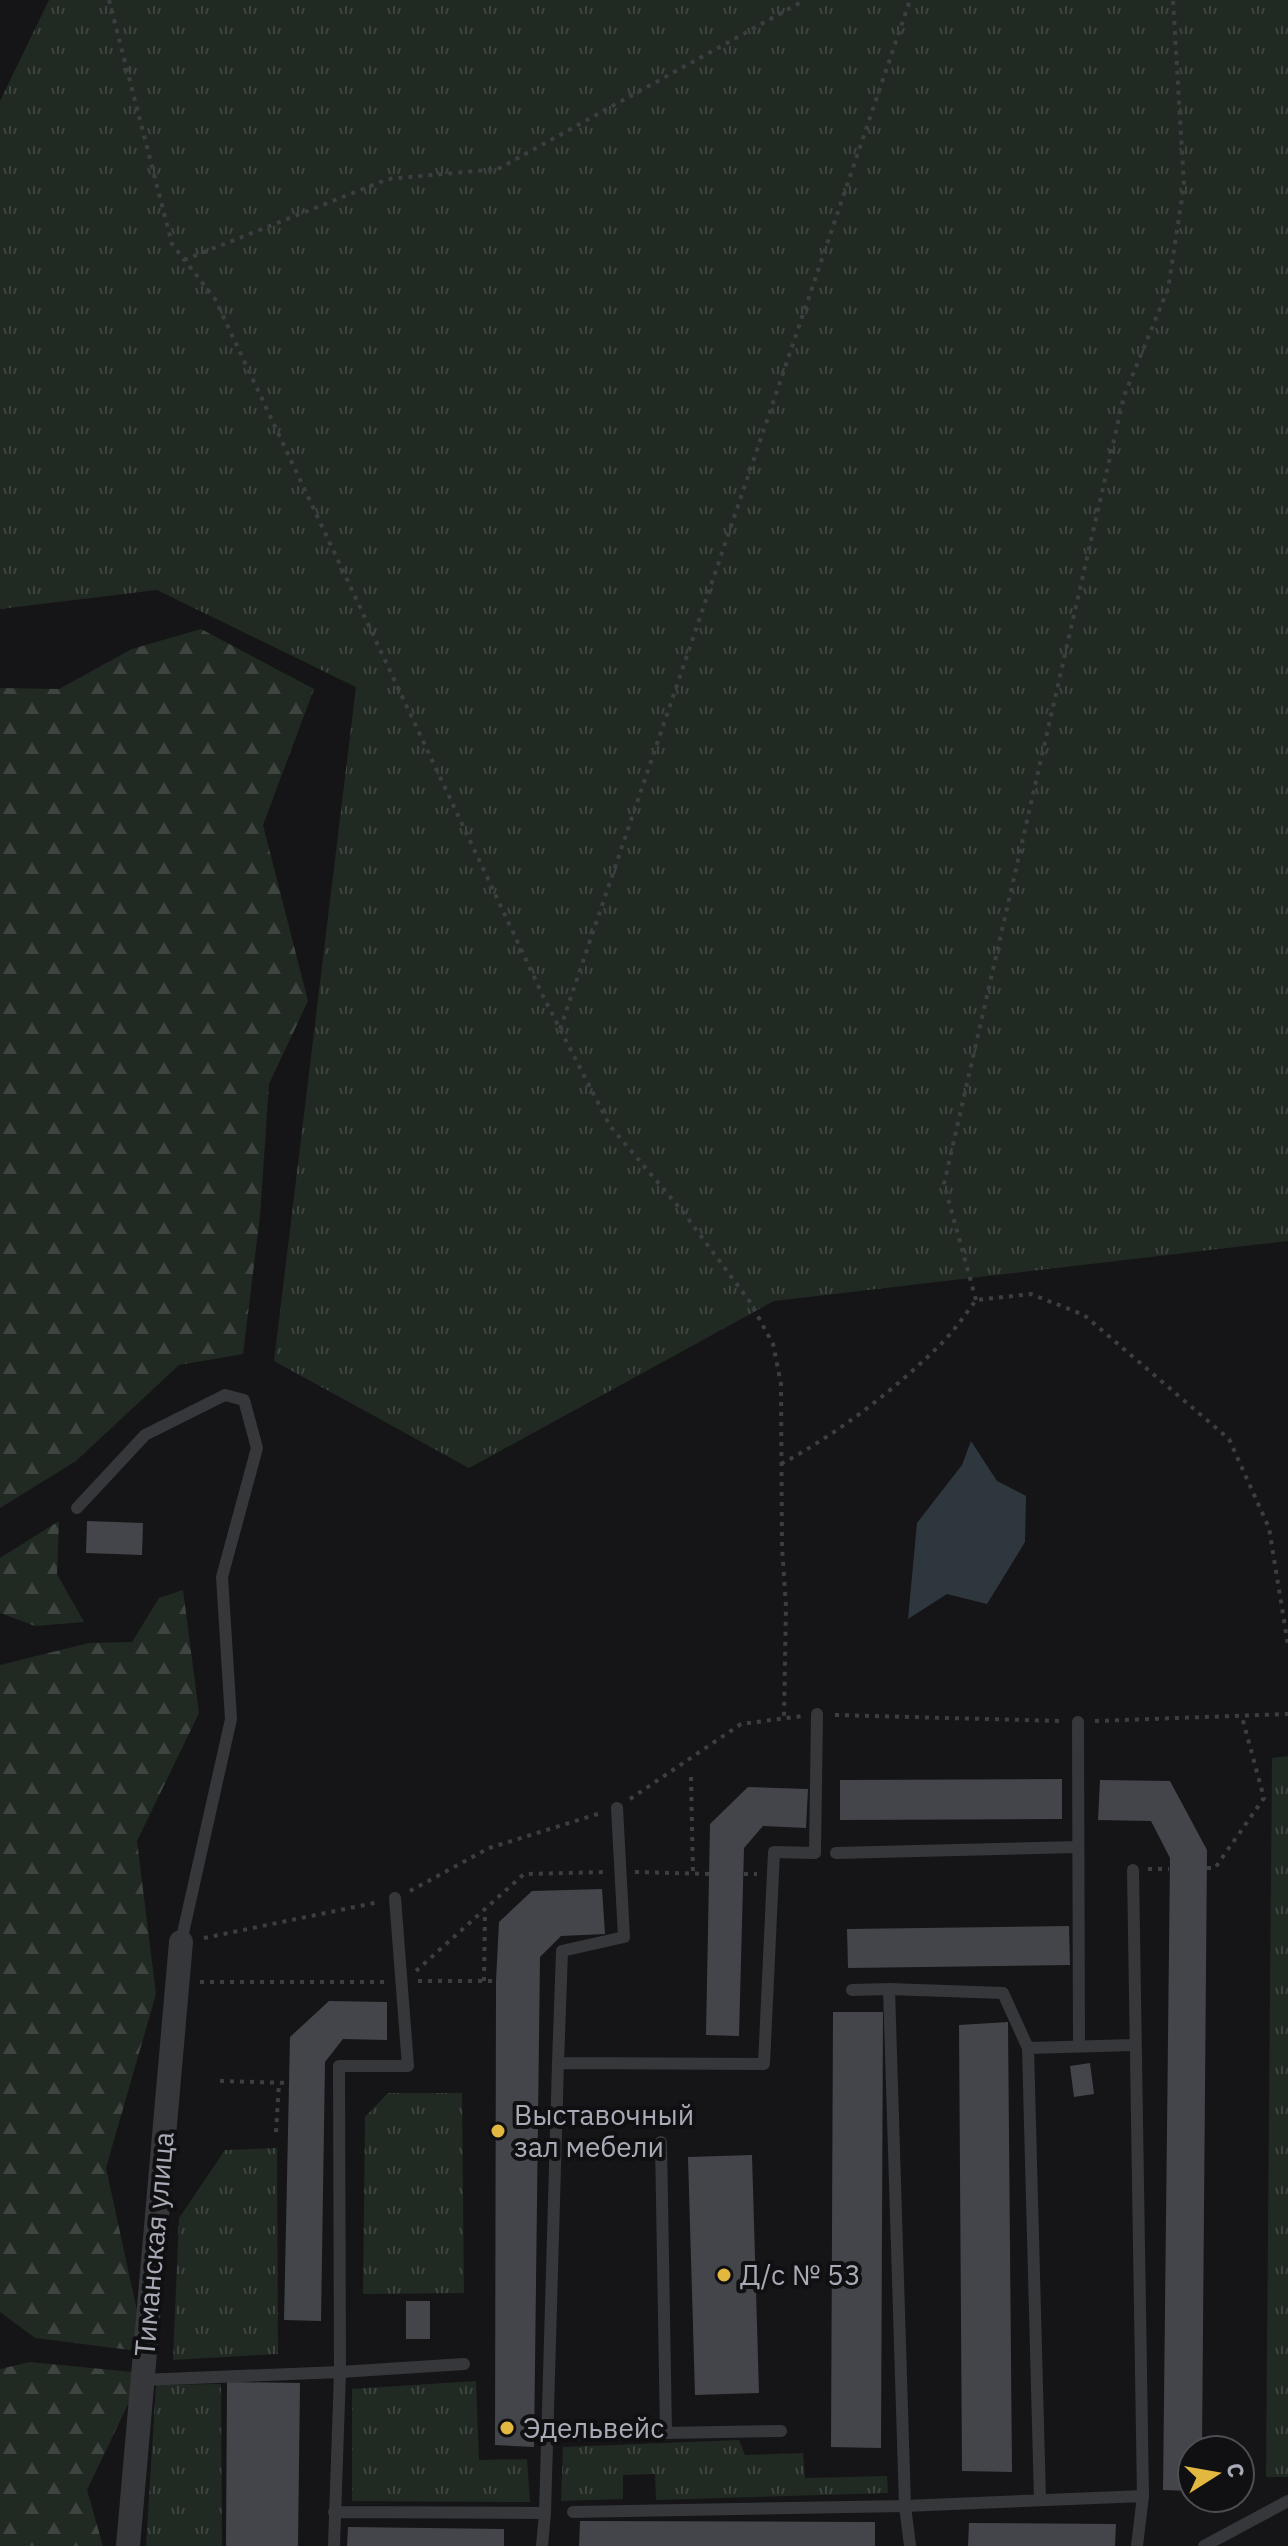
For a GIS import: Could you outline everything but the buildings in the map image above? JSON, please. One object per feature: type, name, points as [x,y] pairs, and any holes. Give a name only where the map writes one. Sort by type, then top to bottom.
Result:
[{"type":"street","name":"Тиманская улица","points":[[128,2546],[181,1942]]},
{"type":"lane","points":[[77,1508],[145,1435],[225,1395],[244,1400],[257,1448],[222,1577],[231,1719],[181,1942]]},
{"type":"lane","points":[[558,2063],[764,2064],[774,1852],[815,1853],[817,1714]]},
{"type":"lane","points":[[1078,1722],[1079,2046]]},
{"type":"lane","points":[[542,2546],[562,1951],[624,1937],[617,1808]]},
{"type":"lane","points":[[836,1853],[1078,1847]]},
{"type":"lane","points":[[1133,1870],[1143,2496],[1137,2546]]},
{"type":"lane","points":[[334,2546],[340,2372],[339,2066],[408,2066],[404,1982],[395,1898]]},
{"type":"lane","points":[[889,1989],[905,2506],[910,2546]]},
{"type":"lane","points":[[852,1990],[1003,1993],[1028,2048],[1040,2500]]},
{"type":"lane","points":[[1028,2048],[1135,2045]]},
{"type":"lane","points":[[661,2142],[666,2433]]},
{"type":"lane","points":[[141,2380],[464,2364]]},
{"type":"lane","points":[[547,2435],[781,2431]]},
{"type":"lane","points":[[573,2512],[905,2506],[1143,2496]]},
{"type":"lane","points":[[1204,2546],[1288,2501]]},
{"type":"lane","points":[[334,2512],[545,2513]]},
{"type":"path","points":[[109,0],[172,244],[215,299],[560,1029],[610,1126],[683,1212],[750,1302],[773,1344],[781,1384],[786,1606],[784,1718]]},
{"type":"path","points":[[184,260],[388,179],[498,169],[805,0]]},
{"type":"path","points":[[560,1029],[910,0]]},
{"type":"path","points":[[976,1300],[944,1184],[1124,396],[1168,289],[1184,185],[1173,0]]},
{"type":"path","points":[[781,1464],[815,1445],[888,1391],[943,1343],[976,1300],[1031,1294],[1084,1315],[1229,1439],[1269,1528],[1288,1645]]},
{"type":"path","points":[[181,1942],[395,1898],[489,1848],[617,1808],[741,1724],[817,1714],[1078,1722],[1288,1714]]},
{"type":"path","points":[[1207,1868],[1215,1868],[1264,1798],[1242,1716]]},
{"type":"path","points":[[691,1777],[693,1874]]},
{"type":"path","points":[[621,1871],[710,1874]]},
{"type":"path","points":[[484,1981],[485,1909]]},
{"type":"path","points":[[404,1982],[496,1981]]},
{"type":"path","points":[[220,2081],[289,2083]]},
{"type":"path","points":[[276,2132],[279,2083]]},
{"type":"green space","points":[[49,0],[1288,0],[1288,1241],[774,1301],[469,1468],[274,1361],[356,687],[157,590],[0,609],[0,101]]},
{"type":"green space","points":[[201,629],[314,689],[263,825],[308,1001],[269,1084],[260,1216],[243,1354],[179,1365],[76,1461],[0,1508],[0,688],[59,689],[132,649]]},
{"type":"green space","points":[[59,1521],[57,1574],[84,1622],[35,1626],[0,1613],[0,1558]]},
{"type":"green space","points":[[183,1590],[199,1713],[137,1841],[156,1994],[106,2168],[146,2352],[35,2338],[0,2312],[0,1665],[89,1643],[132,1642],[159,1598]]},
{"type":"green space","points":[[1288,1756],[1288,2477],[1266,2477],[1272,1758]]},
{"type":"green space","points":[[388,2093],[462,2093],[464,2293],[363,2294],[365,2117]]},
{"type":"green space","points":[[277,2148],[278,2354],[173,2360],[179,2218],[225,2150]]},
{"type":"green space","points":[[30,2362],[143,2373],[87,2490],[103,2546],[0,2546],[0,2369]]},
{"type":"green space","points":[[476,2381],[479,2460],[527,2459],[530,2502],[352,2501],[352,2389]]},
{"type":"green space","points":[[221,2384],[222,2546],[146,2546],[156,2385]]},
{"type":"green space","points":[[739,2440],[745,2455],[803,2453],[805,2478],[887,2476],[888,2493],[656,2500],[655,2474],[623,2475],[623,2499],[561,2501],[563,2447]]},
{"type":"shaded area","points":[[971,1441],[997,1481],[1026,1496],[1025,1542],[987,1604],[947,1594],[908,1619],[917,1523],[962,1465]]},
{"type":"place","name":"Выставочный зал мебели","points":[[498,2131]]},
{"type":"place","name":"Д/с № 53","points":[[724,2275]]},
{"type":"place","name":"Эдельвейс","points":[[507,2428]]}]
